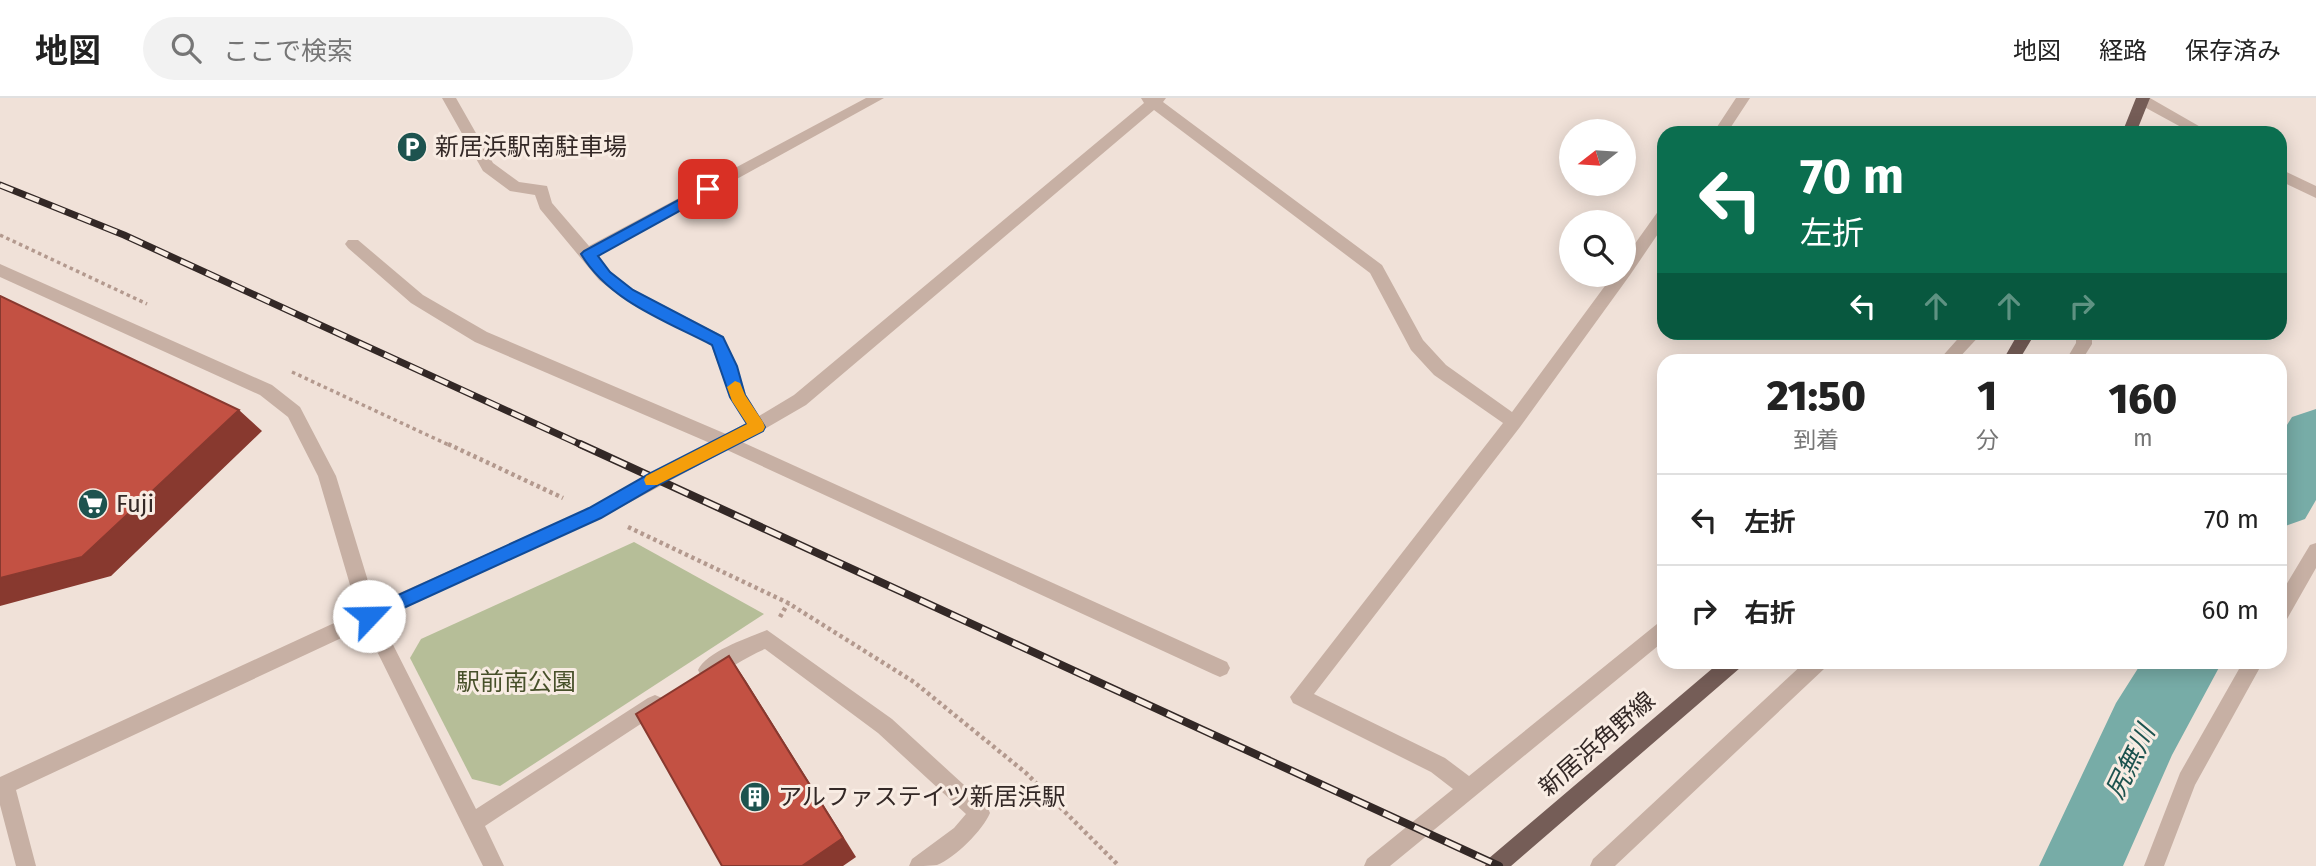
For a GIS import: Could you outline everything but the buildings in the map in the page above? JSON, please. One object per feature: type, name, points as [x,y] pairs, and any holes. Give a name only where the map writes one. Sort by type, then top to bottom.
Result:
[{"type":"main road","points":[[2132,126],[2143,99]]},
{"type":"main road","name":"新居浜角野線","points":[[1495,866],[1725,669]]},
{"type":"street","points":[[449,98],[488,167],[515,187],[542,190],[545,205],[605,276],[628,294],[718,341],[738,397],[757,427]]},
{"type":"street","points":[[589,254],[877,98]]},
{"type":"street","points":[[1725,126],[1744,98]]},
{"type":"street","points":[[26,866],[3,786],[595,513],[757,427],[800,400],[1153,99],[1376,269],[1417,345],[1440,370],[1514,422]]},
{"type":"street","points":[[2143,99],[2191,126]]},
{"type":"street","points":[[2287,178],[2316,193]]},
{"type":"street","points":[[1636,254],[1657,224]]},
{"type":"street","points":[[353,244],[417,299],[481,337],[728,443],[1220,668]]},
{"type":"street","points":[[0,270],[266,390],[294,412],[327,476],[369,616],[494,866]]},
{"type":"street","points":[[1469,788],[1438,765],[1300,697],[1514,422],[1613,287]]},
{"type":"street","points":[[1953,354],[1967,340]]},
{"type":"street","points":[[2287,601],[2316,551]]},
{"type":"street","points":[[1374,866],[1657,636]]},
{"type":"street","points":[[690,682],[736,652],[768,639],[885,726],[980,813],[961,835],[919,866]]},
{"type":"street","points":[[1600,866],[1811,669]]},
{"type":"street","points":[[2154,866],[2187,780],[2249,669]]},
{"type":"street","points":[[472,823],[667,697]]},
{"type":"path","points":[[550,492],[788,603],[914,682],[1026,773],[1119,866]]},
{"type":"green space","name":"駅前南公園","points":[[634,542],[764,614],[500,786],[472,779],[410,658],[421,639]]},
{"type":"waterway","name":"尻無川","points":[[2287,486],[2316,437]]},
{"type":"waterway","name":"尻無川","points":[[2081,866],[2144,729],[2180,669]]},
{"type":"railway","points":[[0,185],[124,235],[584,446]]},
{"type":"railway","points":[[580,444],[1499,866]]},
{"type":"slow traffic","points":[[652,480],[757,427],[738,397],[735,387]]},
{"type":"place","name":"新居浜駅南駐車場","points":[[412,147]]},
{"type":"place","name":"Fuji","points":[[93,504]]},
{"type":"place","name":"アルファステイツ新居浜駅","points":[[755,797]]},
{"type":"route","points":[[369,616],[595,513],[757,427],[738,397],[718,341],[628,294],[605,276],[589,254],[708,189]]}]
